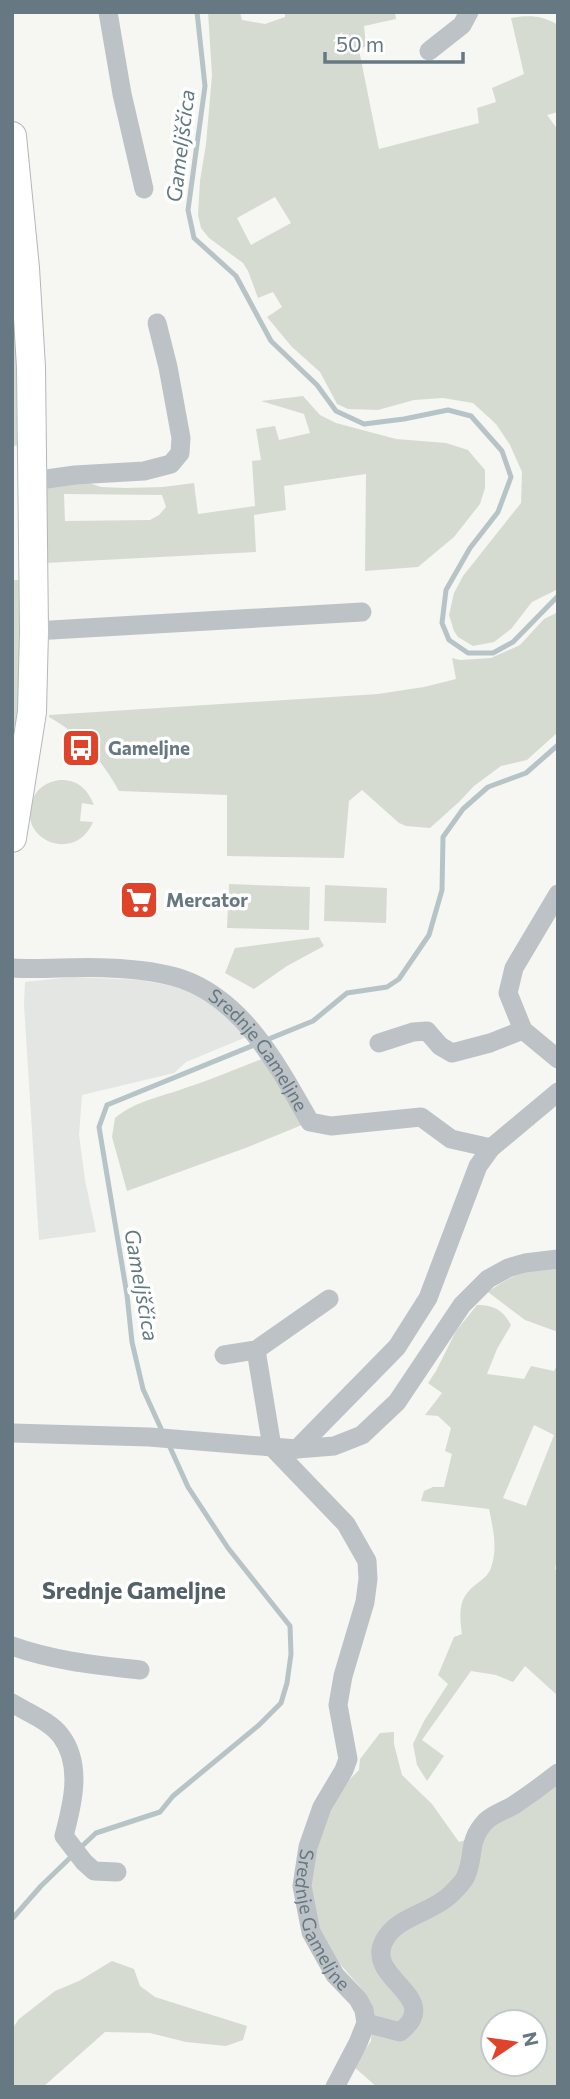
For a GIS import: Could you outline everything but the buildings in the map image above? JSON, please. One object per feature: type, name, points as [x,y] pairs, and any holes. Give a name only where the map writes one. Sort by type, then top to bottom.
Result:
[{"type":"street","points":[[108,12],[122,94],[144,189]]},
{"type":"street","points":[[429,51],[462,26],[469,12]]},
{"type":"street","points":[[12,136],[23,241],[30,354],[34,631],[32,712],[12,838]]},
{"type":"street","points":[[32,481],[75,475],[144,471],[171,464],[180,453],[181,438],[169,367],[157,323]]},
{"type":"street","points":[[34,631],[362,612]]},
{"type":"street","points":[[558,894],[514,968],[508,993],[523,1030],[558,1059]]},
{"type":"street","name":"Srednje Gameljne","points":[[12,968],[106,968],[145,971],[182,979],[209,992],[251,1029],[280,1068],[310,1122],[331,1126],[421,1117],[451,1139],[491,1148]]},
{"type":"street","points":[[379,1043],[413,1032],[427,1031],[440,1046],[452,1053],[490,1043],[523,1030]]},
{"type":"street","points":[[297,1449],[397,1347],[428,1298],[478,1166],[491,1148],[558,1092]]},
{"type":"street","points":[[12,1433],[149,1437],[297,1449],[334,1446],[362,1434],[397,1402],[462,1305],[488,1279],[508,1268],[525,1263],[558,1259]]},
{"type":"street","points":[[224,1355],[256,1350],[329,1299]]},
{"type":"street","points":[[256,1350],[272,1447]]},
{"type":"street","name":"Srednje Gameljne","points":[[272,1447],[346,1524],[367,1561],[365,1602],[343,1676],[338,1705],[348,1759],[322,1807],[308,1847],[302,1886],[312,1932],[335,1975],[358,1999],[364,2010],[366,2023]]},
{"type":"street","points":[[12,1646],[38,1656],[140,1670]]},
{"type":"street","points":[[12,1703],[49,1725],[61,1736],[68,1749],[74,1785],[73,1804],[64,1836],[67,1841],[94,1871],[117,1872]]},
{"type":"street","points":[[335,2087],[366,2023],[400,2032],[411,2024],[415,2010],[410,1996],[395,1983],[382,1962],[381,1945],[391,1929],[446,1898],[466,1877],[472,1841],[487,1820],[558,1773]]},
{"type":"shaded area","points":[[208,12],[240,12],[242,20],[265,24],[285,17],[285,12],[395,12],[396,19],[364,26],[366,46],[359,50],[379,149],[479,123],[477,108],[496,102],[492,88],[524,74],[511,18],[535,17],[558,25],[558,112],[547,115],[558,130],[558,589],[532,602],[511,629],[494,642],[473,646],[458,637],[449,615],[454,593],[463,576],[521,503],[522,472],[510,445],[496,424],[473,403],[443,398],[414,400],[378,410],[348,409],[337,404],[320,372],[292,347],[267,317],[282,307],[273,292],[258,298],[243,263],[209,238],[201,228],[198,215],[200,181],[212,75]],"holes":[[[275,197],[291,223],[251,245],[237,218]]]},
{"type":"shaded area","points":[[12,243],[22,445],[12,446]]},
{"type":"shaded area","points":[[303,396],[320,415],[336,423],[396,439],[446,443],[468,450],[485,470],[485,488],[480,504],[454,537],[418,567],[365,571],[366,474],[284,486],[286,510],[254,515],[256,552],[45,563],[43,494],[47,487],[83,481],[101,487],[125,488],[194,483],[198,514],[255,506],[252,461],[261,460],[256,429],[275,426],[279,440],[310,433],[304,414],[261,401]],"holes":[[[64,494],[162,495],[166,507],[150,520],[65,521]]]},
{"type":"shaded area","points":[[12,580],[24,580],[22,726],[12,726]]},
{"type":"shaded area","points":[[558,612],[558,732],[527,760],[501,766],[474,786],[430,828],[399,823],[362,790],[349,801],[344,858],[227,856],[227,795],[119,791],[106,769],[89,749],[70,731],[49,717],[378,694],[424,687],[456,679],[452,658],[491,658],[520,645],[544,619]]},
{"type":"shaded area","points":[[59,780],[71,781],[81,786],[94,805],[82,803],[80,821],[93,822],[85,835],[74,842],[61,844],[50,842],[39,835],[32,826],[30,813],[37,792],[47,784]]},
{"type":"shaded area","points":[[229,884],[310,887],[309,930],[227,928]]},
{"type":"shaded area","points":[[325,885],[387,888],[386,923],[324,921]]},
{"type":"shaded area","points":[[319,937],[324,946],[287,966],[254,989],[225,973],[235,948]]},
{"type":"shaded area","points":[[72,977],[141,980],[178,987],[205,998],[249,1036],[186,1062],[174,1073],[82,1095],[79,1135],[96,1232],[39,1240],[24,1005],[25,982]]},
{"type":"shaded area","points":[[262,1059],[302,1125],[127,1191],[112,1137],[115,1118],[140,1103]]},
{"type":"shaded area","points":[[558,1267],[558,1332],[525,1320],[488,1292],[521,1274]]},
{"type":"shaded area","points":[[477,1305],[493,1307],[505,1316],[511,1325],[487,1374],[524,1379],[531,1366],[554,1371],[558,1363],[558,1554],[555,1569],[558,1571],[558,1696],[525,1666],[513,1682],[496,1675],[471,1671],[422,1740],[444,1756],[427,1781],[417,1765],[413,1744],[448,1684],[438,1675],[454,1637],[462,1634],[460,1617],[465,1596],[489,1572],[494,1553],[489,1509],[421,1501],[424,1491],[433,1487],[444,1487],[452,1454],[445,1451],[451,1428],[438,1416],[425,1415],[442,1393],[428,1383],[456,1331]],"holes":[[[534,1425],[554,1435],[526,1506],[503,1498]]]},
{"type":"shaded area","points":[[394,1732],[394,1744],[402,1775],[432,1804],[459,1842],[477,1837],[558,1772],[558,2087],[377,2087],[354,2067],[371,2041],[371,2008],[366,1994],[333,1956],[315,1926],[310,1902],[319,1832],[348,1781],[359,1770],[360,1759],[380,1733]]},
{"type":"shaded area","points":[[112,1961],[134,1969],[140,1986],[155,1997],[247,2026],[243,2040],[226,2046],[186,2042],[150,2033],[105,2032],[43,2087],[12,2087],[12,2029],[19,2019],[55,1991],[79,1981]]},
{"type":"waterway","name":"Gameljščica","points":[[197,12],[205,86],[188,210],[194,238],[236,276],[271,341],[317,385],[336,411],[364,424],[448,410],[471,416],[502,451],[511,477],[498,512],[470,548],[446,590],[442,623],[449,640],[468,653],[493,653],[513,642],[558,596]]},
{"type":"waterway","name":"Gameljščica","points":[[163,1433],[143,1389],[132,1342],[127,1295],[99,1127],[107,1105],[313,1021],[347,993],[387,987],[399,979],[429,935],[442,890],[443,837],[463,809],[488,787],[526,773],[558,745]]},
{"type":"waterway","name":"Gameljščica","points":[[80,1848],[96,1833],[160,1812],[173,1796],[259,1725],[281,1703],[287,1683],[291,1654],[290,1626],[228,1548],[188,1487],[169,1445]]},
{"type":"waterway","name":"Gameljščica","points":[[12,1919],[73,1855]]},
{"type":"place","name":"Gameljne","points":[[81,748]]},
{"type":"place","name":"Mercator","points":[[139,900]]},
{"type":"district","name":"Srednje Gameljne","points":[[134,1591]]}]
